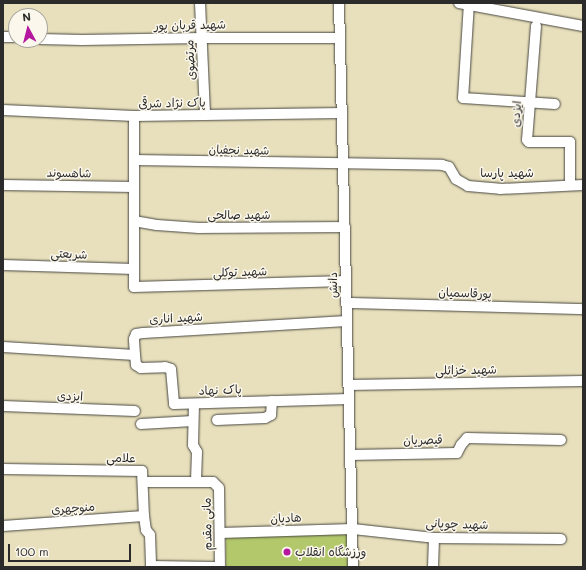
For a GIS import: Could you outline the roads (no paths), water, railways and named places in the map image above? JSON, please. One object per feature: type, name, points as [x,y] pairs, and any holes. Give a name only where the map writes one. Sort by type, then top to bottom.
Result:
[{"type":"street","name":"مرتضوی","points":[[200,3],[205,115]]},
{"type":"street","name":"دانش","points":[[339,3],[353,567]]},
{"type":"street","points":[[555,104],[463,98],[465,3],[583,26]]},
{"type":"street","name":"ایزدی","points":[[536,26],[527,141],[570,142],[570,184]]},
{"type":"street","name":"شهید قربان پور","points":[[48,38],[82,40],[340,38]]},
{"type":"street","name":"پاک نژاد شرقی","points":[[3,110],[134,116],[342,113]]},
{"type":"street","points":[[134,116],[134,269]]},
{"type":"street","name":"شهید نجفیان","points":[[134,160],[343,165]]},
{"type":"street","name":"شهید پارسا","points":[[343,165],[442,165],[448,167],[456,179],[468,186],[500,189],[570,184],[583,185]]},
{"type":"street","name":"شاهسوند","points":[[3,185],[134,187]]},
{"type":"street","name":"شهید صالحی","points":[[134,221],[157,225],[199,228],[345,227]]},
{"type":"street","name":"شریعتی","points":[[3,265],[134,269]]},
{"type":"street","name":"شهید توکلی","points":[[134,269],[134,287],[346,281]]},
{"type":"street","name":"پورقاسمیان","points":[[346,303],[583,309]]},
{"type":"street","name":"شهید اناری","points":[[135,355],[134,339],[136,334],[142,333],[347,321]]},
{"type":"street","points":[[3,347],[135,355]]},
{"type":"street","name":"پاک نهاد","points":[[135,355],[136,365],[141,368],[165,367],[171,369],[174,404],[349,399]]},
{"type":"street","name":"شهید خزائلی","points":[[349,385],[583,381]]},
{"type":"street","points":[[217,420],[265,418],[271,415],[272,401]]},
{"type":"street","points":[[194,404],[193,445],[197,452],[196,482]]},
{"type":"street","name":"ایزدی","points":[[3,406],[135,411]]},
{"type":"street","points":[[141,424],[193,421]]},
{"type":"street","name":"قیصریان","points":[[350,455],[457,453],[467,438],[561,440]]},
{"type":"street","name":"علامی","points":[[3,469],[142,471],[144,516],[146,530],[150,535],[151,567]]},
{"type":"street","name":"مانی مقدم","points":[[143,482],[213,482],[219,488],[220,567]]},
{"type":"street","name":"منوچهری","points":[[3,526],[144,516]]},
{"type":"street","name":"هادیان","points":[[220,533],[353,529]]},
{"type":"street","name":"شهید چوپانی","points":[[353,529],[434,538],[561,539]]},
{"type":"street","points":[[433,567],[434,538]]},
{"type":"street","points":[[151,567],[215,567]]},
{"type":"place","name":"ورزشگاه انقلاب","points":[[287,552]]}]
